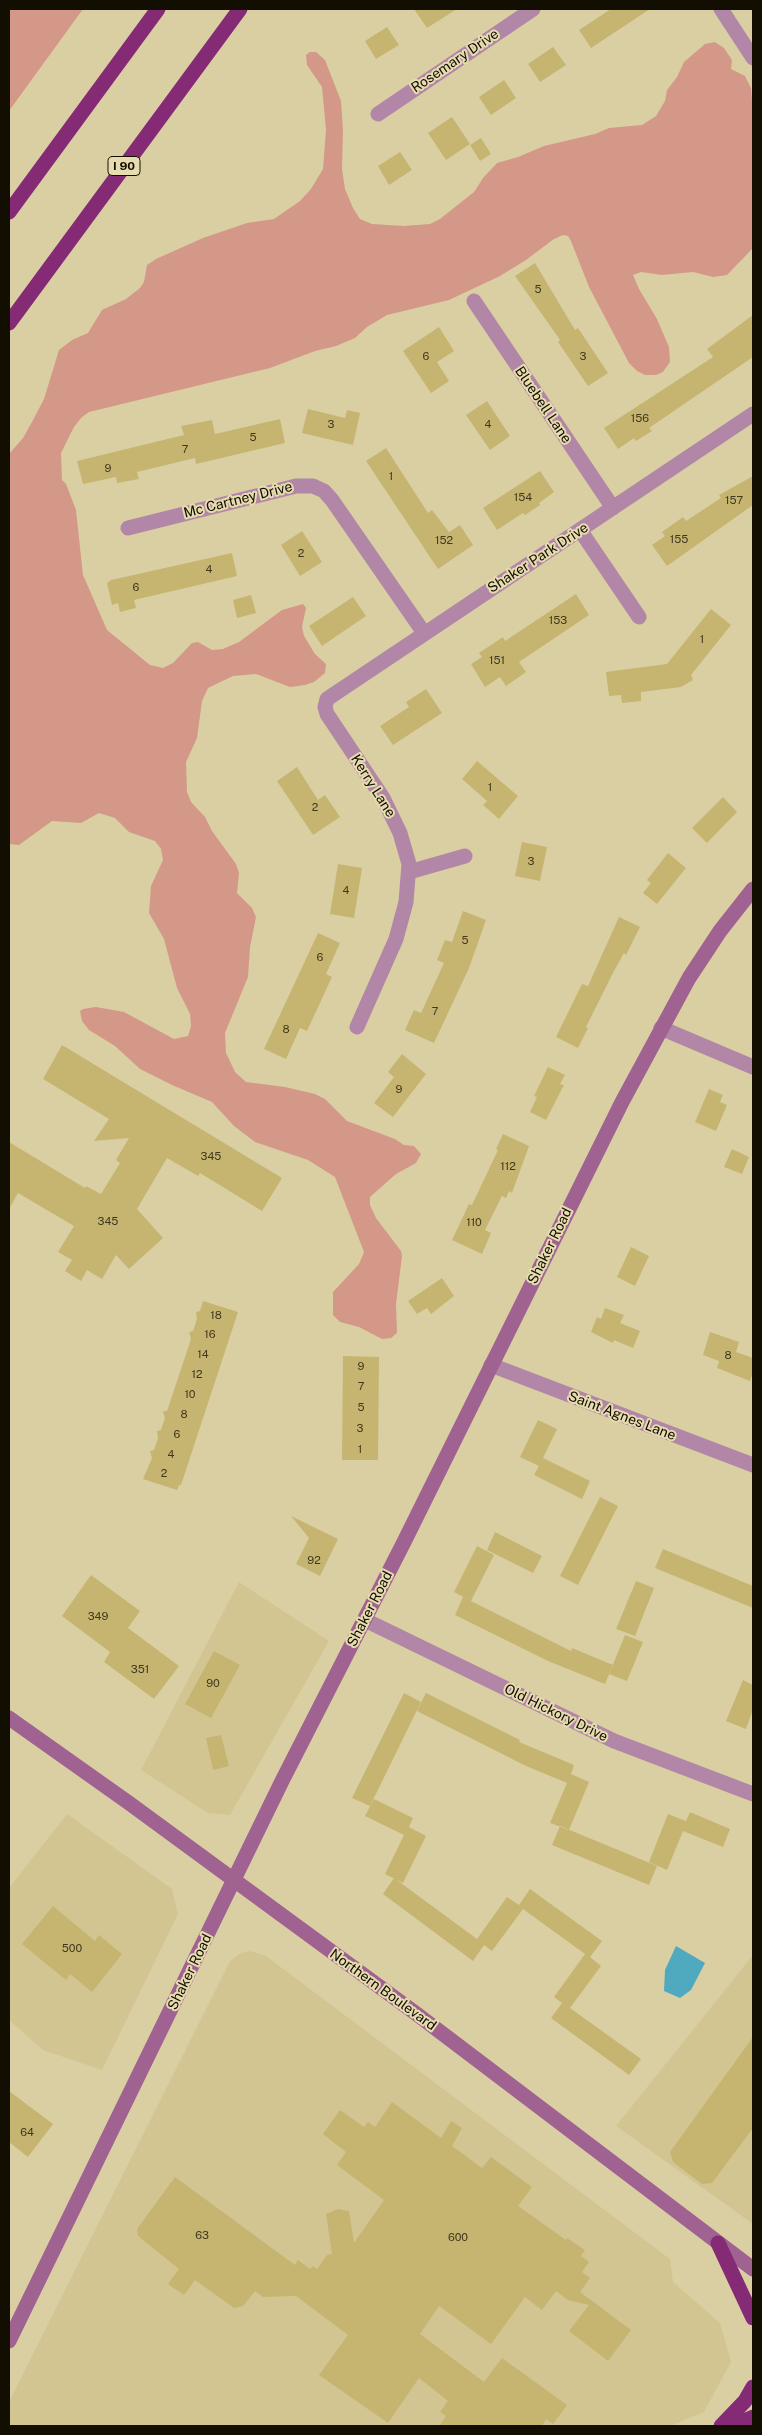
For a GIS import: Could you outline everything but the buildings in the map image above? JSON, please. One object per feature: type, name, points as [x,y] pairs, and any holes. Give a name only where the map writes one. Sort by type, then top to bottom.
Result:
[{"type":"highway","points":[[9,212],[158,9]]},
{"type":"highway","name":"I 90","points":[[9,323],[240,9]]},
{"type":"highway","points":[[718,2243],[753,2318]]},
{"type":"highway","points":[[721,2426],[745,2400],[753,2387]]},
{"type":"highway","points":[[733,2426],[753,2417]]},
{"type":"main road","name":"Shaker Road","points":[[9,2341],[282,1781],[365,1620],[622,1102],[661,1028],[704,954],[753,889]]},
{"type":"main road","name":"Northern Boulevard","points":[[9,1718],[466,2051],[751,2267]]},
{"type":"street","name":"Rosemary Drive","points":[[378,114],[533,9]]},
{"type":"street","points":[[721,9],[753,58]]},
{"type":"street","name":"Bluebell Lane","points":[[474,301],[613,508]]},
{"type":"street","name":"Shaker Park Drive","points":[[325,704],[330,696],[753,414]]},
{"type":"street","name":"Mc Cartney Drive","points":[[128,528],[296,486],[314,486],[324,491],[332,500],[424,633]]},
{"type":"street","points":[[580,530],[639,617]]},
{"type":"street","name":"Kerry Lane","points":[[325,704],[327,714],[376,788],[394,819],[405,845],[409,872],[406,902],[396,939],[357,1027]]},
{"type":"street","points":[[409,872],[465,856]]},
{"type":"street","points":[[661,1028],[753,1067]]},
{"type":"street","name":"Saint Agnes Lane","points":[[491,1365],[753,1465]]},
{"type":"street","name":"Old Hickory Drive","points":[[365,1620],[614,1741],[753,1794]]},
{"type":"shaded area","points":[[9,9],[83,9],[9,111]]},
{"type":"shaded area","points":[[715,42],[724,48],[732,60],[731,69],[745,76],[751,88],[753,114],[753,248],[727,275],[713,277],[693,272],[662,275],[641,272],[633,275],[657,319],[669,347],[670,362],[663,372],[656,375],[645,375],[637,371],[629,363],[589,287],[571,241],[568,236],[563,235],[554,239],[500,276],[449,300],[387,315],[367,327],[355,338],[336,346],[315,351],[270,368],[89,412],[74,427],[61,453],[62,480],[66,484],[76,510],[83,575],[107,630],[150,665],[163,668],[173,663],[192,643],[198,642],[212,650],[223,649],[239,642],[282,610],[303,604],[306,608],[302,627],[304,636],[315,654],[326,664],[325,673],[314,682],[290,687],[256,674],[233,676],[208,688],[202,701],[197,738],[186,762],[187,792],[191,802],[205,817],[212,831],[236,864],[239,873],[237,893],[252,908],[256,917],[250,947],[248,977],[225,1033],[226,1053],[235,1072],[246,1082],[285,1087],[315,1094],[325,1099],[347,1121],[395,1139],[404,1145],[414,1146],[421,1154],[416,1163],[396,1174],[370,1197],[370,1205],[376,1218],[401,1251],[402,1256],[396,1304],[397,1333],[391,1338],[382,1339],[359,1327],[340,1322],[333,1315],[333,1292],[359,1264],[364,1252],[335,1177],[308,1160],[255,1142],[234,1126],[212,1102],[140,1069],[115,1046],[89,1030],[82,1021],[80,1011],[96,1007],[124,1012],[174,1039],[188,1036],[191,1026],[190,1014],[177,988],[164,939],[149,913],[151,886],[163,860],[161,849],[155,841],[129,832],[115,818],[99,813],[81,823],[52,821],[19,845],[9,844],[9,454],[23,438],[44,399],[59,350],[72,340],[88,333],[102,310],[126,299],[140,288],[144,282],[147,265],[203,238],[247,223],[274,219],[300,201],[311,189],[323,169],[326,130],[322,87],[307,65],[306,55],[310,52],[316,52],[325,60],[341,101],[343,130],[342,169],[345,189],[353,208],[360,219],[372,224],[404,226],[430,224],[440,219],[474,192],[483,178],[497,163],[518,157],[544,146],[595,134],[609,128],[642,125],[656,116],[665,101],[667,90],[677,77],[684,62],[705,44]]},
{"type":"shaded area","points":[[239,1582],[329,1641],[230,1815],[208,1813],[141,1770]]},
{"type":"shaded area","points":[[67,1814],[172,1889],[178,1914],[102,2070],[43,2050],[9,2020],[9,1888]]},
{"type":"shaded area","points":[[250,1951],[266,1956],[670,2259],[673,2282],[720,2323],[731,2362],[704,2412],[670,2426],[9,2426],[9,2402],[230,1961],[241,1953]]},
{"type":"shaded area","points":[[753,1955],[753,2224],[616,2126]]},
{"type":"water","points":[[676,1946],[705,1963],[691,1990],[680,1998],[664,1991],[665,1970]]}]
